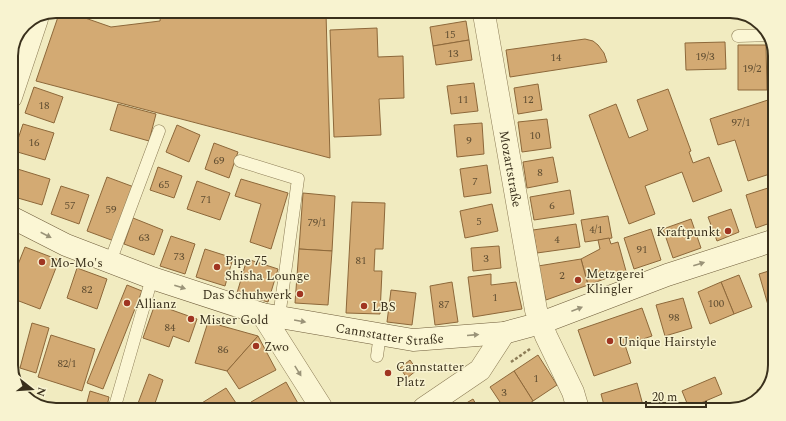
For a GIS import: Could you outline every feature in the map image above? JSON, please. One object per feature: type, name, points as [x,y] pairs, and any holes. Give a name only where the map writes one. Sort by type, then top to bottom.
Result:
[{"type":"street","name":"Mozartstraße","points":[[485,18],[536,310],[573,392],[576,403]]},
{"type":"street","points":[[18,76],[35,25]]},
{"type":"street","name":"Cannstatter Straße","points":[[18,221],[66,245],[152,278],[271,316],[413,340],[504,333],[541,323],[667,275],[768,242]]},
{"type":"street","points":[[271,316],[319,403]]},
{"type":"street","points":[[438,403],[480,370],[504,333]]},
{"type":"lane","points":[[738,36],[762,35]]},
{"type":"lane","points":[[110,262],[159,131]]},
{"type":"lane","points":[[240,160],[298,179],[271,316]]},
{"type":"lane","points":[[116,403],[152,278]]},
{"type":"lane","points":[[377,356],[380,334]]},
{"type":"building","points":[[58,18],[85,18],[111,27],[160,21],[160,18],[326,18],[330,158],[36,81]]},
{"type":"building","points":[[466,21],[469,40],[433,46],[430,27]]},
{"type":"building","points":[[377,28],[378,57],[403,56],[404,98],[379,99],[381,135],[334,137],[330,30]]},
{"type":"building","points":[[585,39],[593,41],[598,45],[604,53],[607,62],[510,77],[506,50]]},
{"type":"building","points":[[469,40],[472,60],[436,65],[433,46]]},
{"type":"building","points":[[725,42],[726,69],[686,70],[685,43]]},
{"type":"building","points":[[738,45],[766,45],[767,90],[738,90]]},
{"type":"building","points":[[474,83],[478,111],[451,114],[447,86]]},
{"type":"building","points":[[538,84],[542,110],[518,114],[514,88]]},
{"type":"building","points":[[34,87],[63,97],[54,123],[25,113]]},
{"type":"building","points":[[668,89],[691,151],[689,152],[693,163],[709,157],[722,191],[693,202],[682,172],[645,186],[655,214],[629,224],[589,115],[616,104],[629,138],[648,130],[637,100]]},
{"type":"building","points":[[768,100],[768,175],[748,181],[735,140],[718,145],[710,119]]},
{"type":"building","points":[[118,104],[156,114],[149,141],[110,130]]},
{"type":"building","points":[[547,119],[551,148],[522,152],[518,122]]},
{"type":"building","points":[[482,123],[484,154],[457,157],[454,125]]},
{"type":"building","points":[[23,124],[54,133],[45,160],[18,152],[18,139]]},
{"type":"building","points":[[177,125],[200,135],[189,162],[166,152]]},
{"type":"building","points":[[214,143],[238,152],[229,178],[205,169]]},
{"type":"building","points":[[553,157],[558,182],[527,188],[523,162]]},
{"type":"building","points":[[487,165],[491,193],[464,197],[460,169]]},
{"type":"building","points":[[158,167],[182,176],[174,198],[150,190]]},
{"type":"building","points":[[18,169],[50,179],[42,205],[18,198]]},
{"type":"building","points":[[107,177],[134,187],[114,241],[87,231]]},
{"type":"building","points":[[241,179],[288,193],[271,249],[250,242],[261,204],[235,196]]},
{"type":"building","points":[[197,181],[230,193],[220,220],[187,209]]},
{"type":"building","points":[[61,186],[89,195],[79,224],[51,214]]},
{"type":"building","points":[[768,188],[768,224],[756,228],[746,195]]},
{"type":"building","points":[[570,190],[574,214],[534,220],[530,197]]},
{"type":"building","points":[[303,193],[335,196],[332,251],[299,249]]},
{"type":"building","points":[[352,202],[385,203],[383,249],[375,249],[374,271],[382,271],[380,314],[346,313]]},
{"type":"building","points":[[492,204],[498,231],[465,238],[460,211]]},
{"type":"building","points":[[731,209],[739,232],[717,241],[708,217]]},
{"type":"building","points":[[608,216],[612,238],[585,242],[581,220]]},
{"type":"building","points":[[133,218],[163,230],[154,255],[124,244]]},
{"type":"building","points":[[691,219],[701,248],[673,258],[663,229]]},
{"type":"building","points":[[576,224],[580,247],[537,253],[533,230]]},
{"type":"building","points":[[651,229],[661,260],[634,269],[624,238]]},
{"type":"building","points":[[171,236],[195,244],[185,274],[160,266]]},
{"type":"building","points":[[609,238],[611,244],[618,242],[626,271],[588,285],[581,259],[600,249],[598,240]]},
{"type":"building","points":[[499,246],[501,268],[473,271],[471,248]]},
{"type":"building","points":[[25,247],[59,260],[40,309],[18,301],[18,264]]},
{"type":"building","points":[[205,249],[233,258],[225,286],[196,277]]},
{"type":"building","points":[[299,249],[332,251],[328,305],[295,303]]},
{"type":"building","points":[[247,259],[278,269],[268,302],[237,293]]},
{"type":"building","points":[[581,259],[588,285],[546,300],[538,266]]},
{"type":"building","points":[[77,268],[107,279],[97,309],[67,298]]},
{"type":"building","points":[[768,271],[768,305],[759,274]]},
{"type":"building","points":[[491,274],[491,285],[516,282],[522,309],[473,317],[468,277]]},
{"type":"building","points":[[739,275],[752,307],[734,314],[721,282]]},
{"type":"building","points":[[452,282],[458,322],[435,325],[430,286]]},
{"type":"building","points":[[721,282],[734,314],[710,324],[698,292]]},
{"type":"building","points":[[127,285],[142,291],[103,389],[87,383]]},
{"type":"building","points":[[391,290],[416,293],[412,325],[387,322]]},
{"type":"building","points":[[683,298],[692,328],[665,336],[656,305]]},
{"type":"building","points":[[155,304],[197,319],[189,342],[173,336],[169,347],[143,338]]},
{"type":"building","name":"Unique Hairstyle","points":[[642,308],[652,336],[625,345],[631,363],[594,376],[578,330]]},
{"type":"building","points":[[208,322],[258,336],[227,371],[195,363]]},
{"type":"building","points":[[32,323],[49,328],[36,373],[20,368]]},
{"type":"building","points":[[51,335],[95,349],[82,391],[38,377]]},
{"type":"building","points":[[258,336],[276,370],[239,389],[227,371]]},
{"type":"building","points":[[538,355],[557,385],[533,401],[514,371]]},
{"type":"building","points":[[410,360],[417,370],[407,378],[400,368]]},
{"type":"building","points":[[514,371],[533,401],[530,403],[501,403],[490,387]]},
{"type":"building","points":[[149,374],[163,380],[155,403],[138,403]]},
{"type":"building","points":[[715,377],[722,394],[701,403],[687,403],[682,391]]},
{"type":"building","points":[[286,382],[298,403],[251,403]]},
{"type":"building","points":[[637,383],[642,403],[603,403],[601,394]]},
{"type":"building","points":[[226,388],[236,403],[202,403]]},
{"type":"building","points":[[90,391],[109,397],[108,403],[87,403]]},
{"type":"building","points":[[473,399],[475,403],[466,403]]},
{"type":"place","name":"Kraftpunkt","points":[[728,231]]},
{"type":"place","name":"Mo-Mo's","points":[[42,262]]},
{"type":"place","name":"Pipe 75 Shisha Lounge","points":[[217,267]]},
{"type":"place","name":"Metzgerei Klingler","points":[[578,280]]},
{"type":"place","name":"Das Schuhwerk","points":[[300,294]]},
{"type":"place","name":"Allianz","points":[[127,303]]},
{"type":"place","name":"LBS","points":[[364,306]]},
{"type":"place","name":"Mister Gold","points":[[191,319]]},
{"type":"place","name":"Unique Hairstyle","points":[[610,341]]},
{"type":"place","name":"Zwo","points":[[256,346]]},
{"type":"place","name":"Cannstatter Platz","points":[[388,373]]}]
